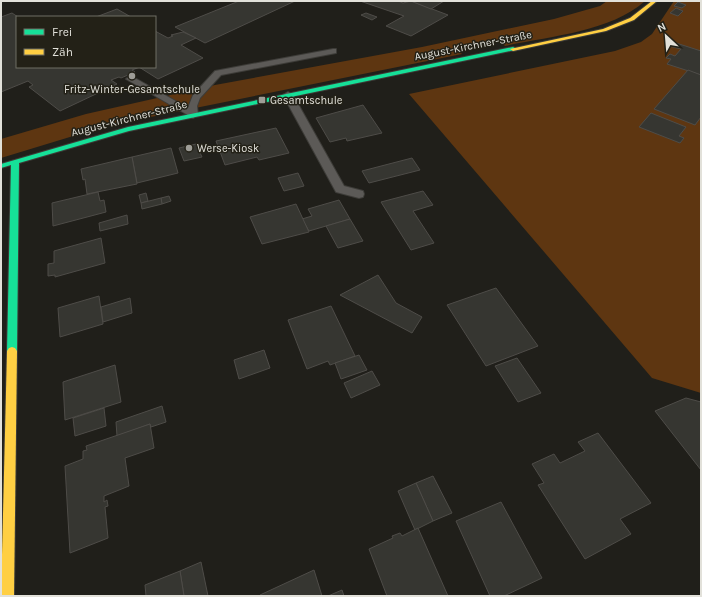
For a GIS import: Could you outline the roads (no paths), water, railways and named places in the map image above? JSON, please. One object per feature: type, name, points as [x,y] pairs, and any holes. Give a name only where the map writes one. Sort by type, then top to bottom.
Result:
[{"type":"street","name":"August-Kirchner-Straße","points":[[1,166],[102,136],[193,115],[604,30],[632,19],[655,1]]},
{"type":"street","points":[[7,596],[15,161]]},
{"type":"lane","points":[[193,115],[192,106],[196,97],[218,73],[333,50]]},
{"type":"lane","points":[[130,79],[193,115]]},
{"type":"lane","points":[[288,95],[340,189],[359,194]]},
{"type":"place","name":"Fritz-Winter-Gesamtschule","points":[[132,76]]},
{"type":"place","name":"Gesamtschule","points":[[262,100]]},
{"type":"place","name":"Werse-Kiosk","points":[[189,148]]}]
